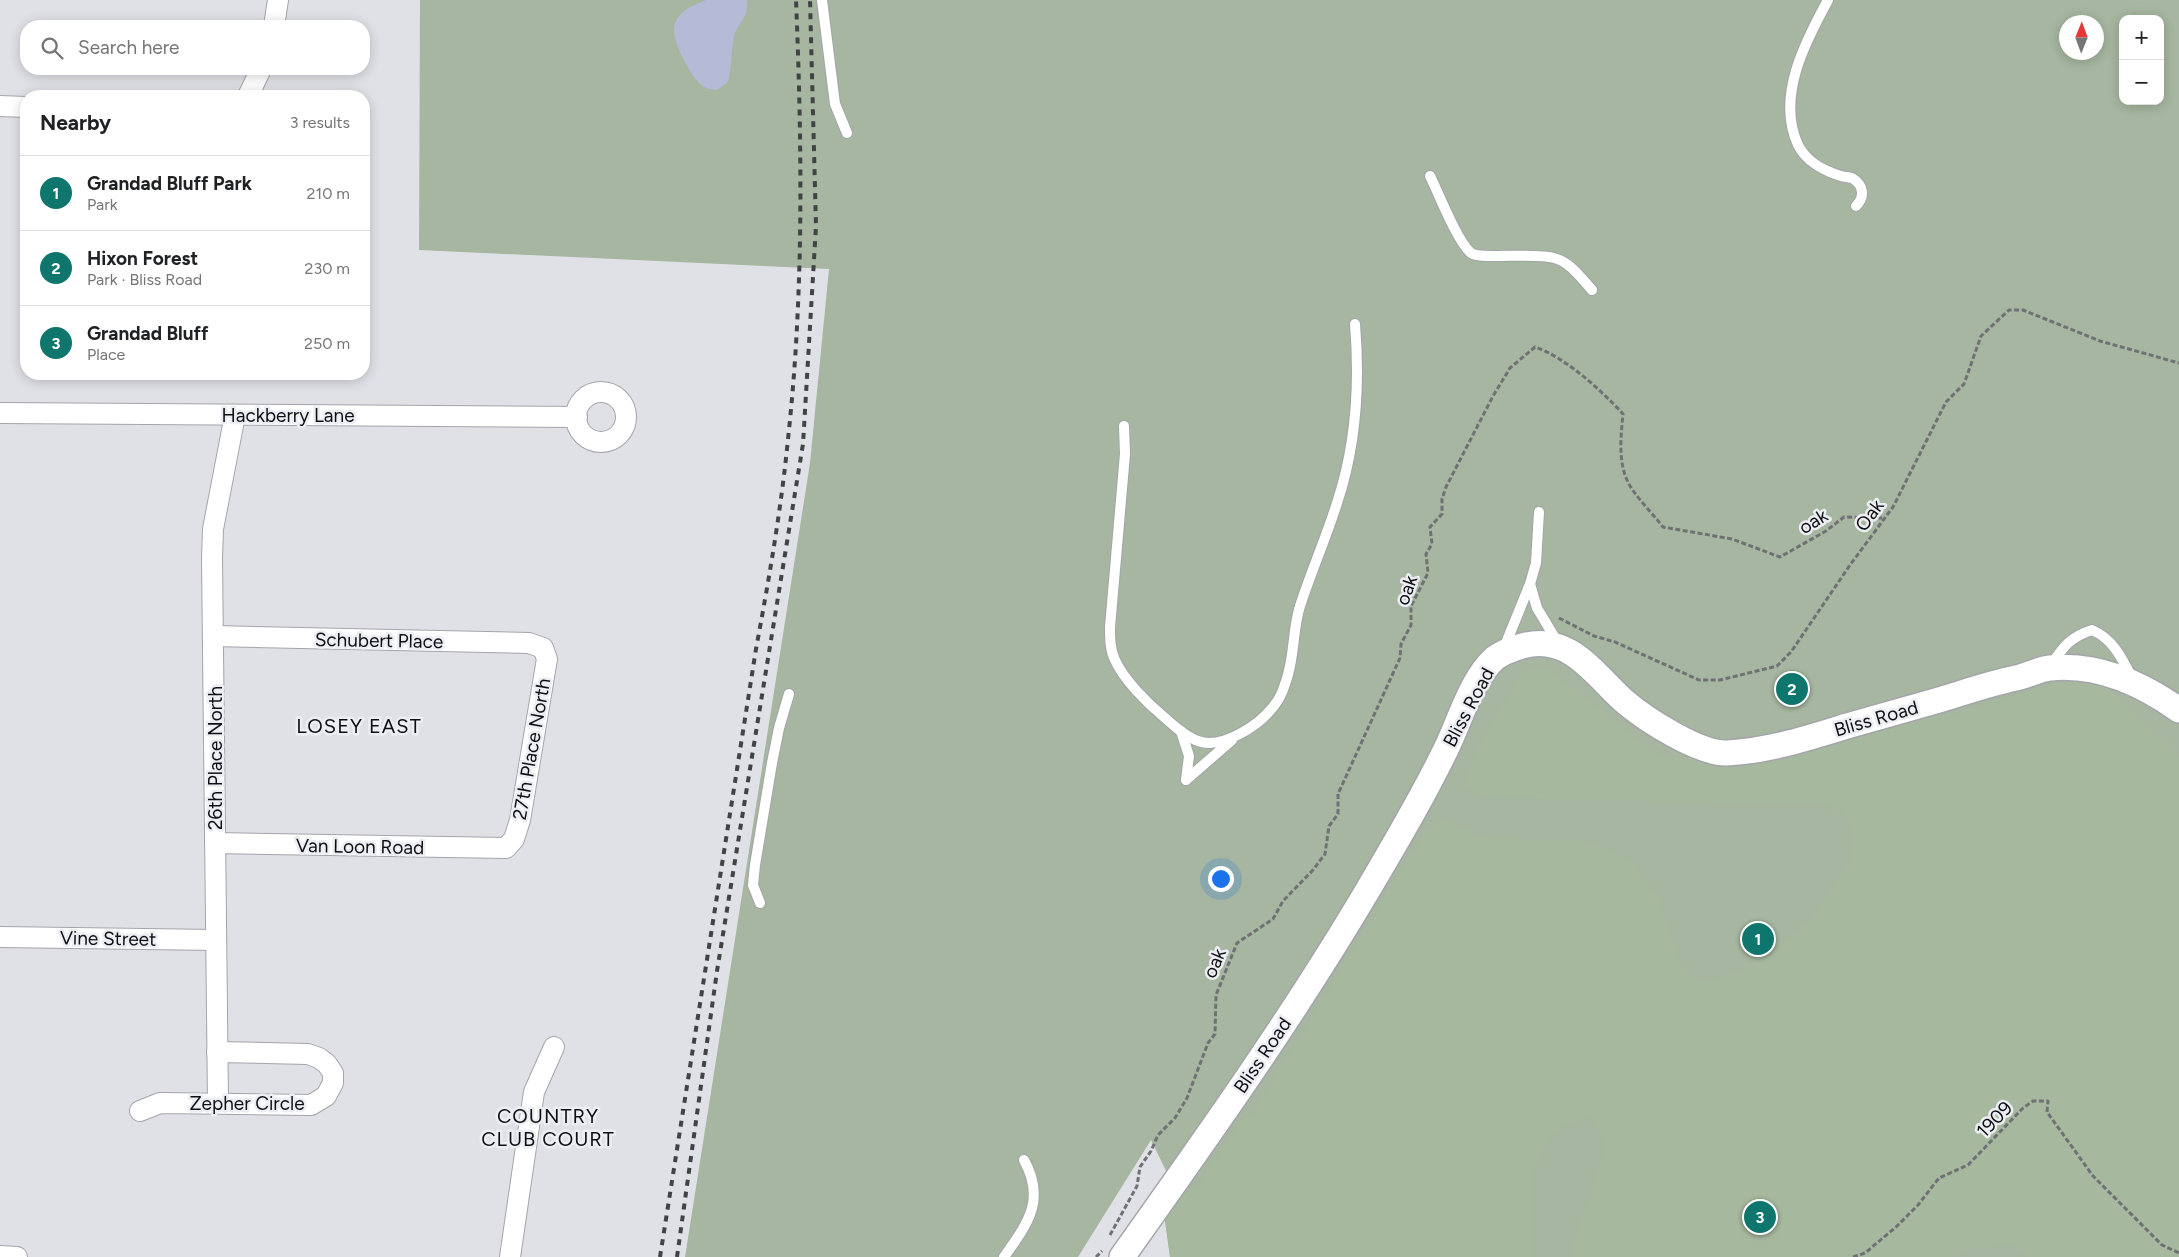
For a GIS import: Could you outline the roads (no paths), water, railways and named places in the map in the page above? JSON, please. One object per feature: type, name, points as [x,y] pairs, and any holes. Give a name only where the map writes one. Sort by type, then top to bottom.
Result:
[{"type":"street","points":[[275,20],[278,0]]},
{"type":"street","points":[[251,90],[258,75]]},
{"type":"street","points":[[0,106],[20,107]]},
{"type":"street","name":"Hackberry Lane","points":[[0,413],[577,418]]},
{"type":"street","name":"26th Place North","points":[[218,1103],[213,530],[234,415]]},
{"type":"street","name":"Schubert Place","points":[[214,636],[529,643],[543,648]]},
{"type":"street","name":"Bliss Road","points":[[1111,1247],[1305,991],[1369,888],[1431,779],[1480,677],[1492,661],[1502,654],[1531,644],[1547,642],[1562,648],[1580,659],[1625,702],[1649,720],[1696,746],[1723,753],[1819,736],[1989,684],[2026,676],[2049,668],[2084,669],[2110,673],[2135,682],[2179,710]]},
{"type":"street","name":"27th Place North","points":[[506,848],[514,839],[520,820],[547,659],[543,648]]},
{"type":"street","name":"Van Loon Road","points":[[215,843],[506,848]]},
{"type":"street","name":"Vine Street","points":[[0,937],[216,940]]},
{"type":"street","points":[[510,1257],[534,1092],[554,1047]]},
{"type":"street","name":"Zepher Circle","points":[[140,1111],[160,1103],[311,1105],[330,1091],[333,1083],[332,1073],[327,1064],[308,1054],[217,1052]]},
{"type":"street","points":[[0,1256],[17,1257]]},
{"type":"lane","points":[[822,0],[835,104],[847,133]]},
{"type":"lane","points":[[1828,0],[1807,42],[1792,85],[1792,117],[1798,145],[1806,156],[1829,172],[1851,178],[1859,184],[1863,192],[1862,200],[1856,206]]},
{"type":"lane","points":[[1430,176],[1460,236],[1473,254],[1479,257],[1515,254],[1555,258],[1572,268],[1592,290]]},
{"type":"lane","points":[[1181,731],[1189,756],[1186,780],[1234,737],[1254,725],[1274,707],[1286,683],[1293,652],[1299,609],[1338,502],[1350,451],[1358,360],[1356,324]]},
{"type":"lane","points":[[1124,426],[1124,454],[1110,627],[1111,646],[1115,661],[1148,704],[1181,731],[1199,742],[1219,742],[1234,737]]},
{"type":"lane","points":[[1502,654],[1530,584],[1536,563],[1539,512]]},
{"type":"lane","points":[[1530,584],[1539,610],[1562,648]]},
{"type":"lane","points":[[2049,668],[2065,643],[2082,633],[2092,630],[2103,634],[2118,651],[2135,682]]},
{"type":"lane","points":[[760,903],[754,885],[754,870],[773,754],[789,694]]},
{"type":"lane","points":[[1004,1257],[1027,1222],[1034,1203],[1036,1191],[1032,1173],[1024,1160]]},
{"type":"water","points":[[706,0],[747,0],[745,16],[734,37],[728,82],[717,90],[705,87],[695,78],[685,63],[677,45],[674,29],[677,18],[680,15],[688,8]]},
{"type":"railway","points":[[660,1257],[785,466],[793,384],[799,274],[800,110],[796,0]]},
{"type":"railway","points":[[677,1257],[717,971],[803,444],[816,226],[810,0]]},
{"type":"place","name":"Hixon Forest","points":[[1792,689]]},
{"type":"place","name":"Grandad Bluff Park","points":[[1758,939]]},
{"type":"place","name":"Grandad Bluff","points":[[1760,1217]]},
{"type":"district","name":"LOSEY EAST","points":[[359,726]]},
{"type":"district","name":"COUNTRY CLUB COURT","points":[[548,1128]]}]
